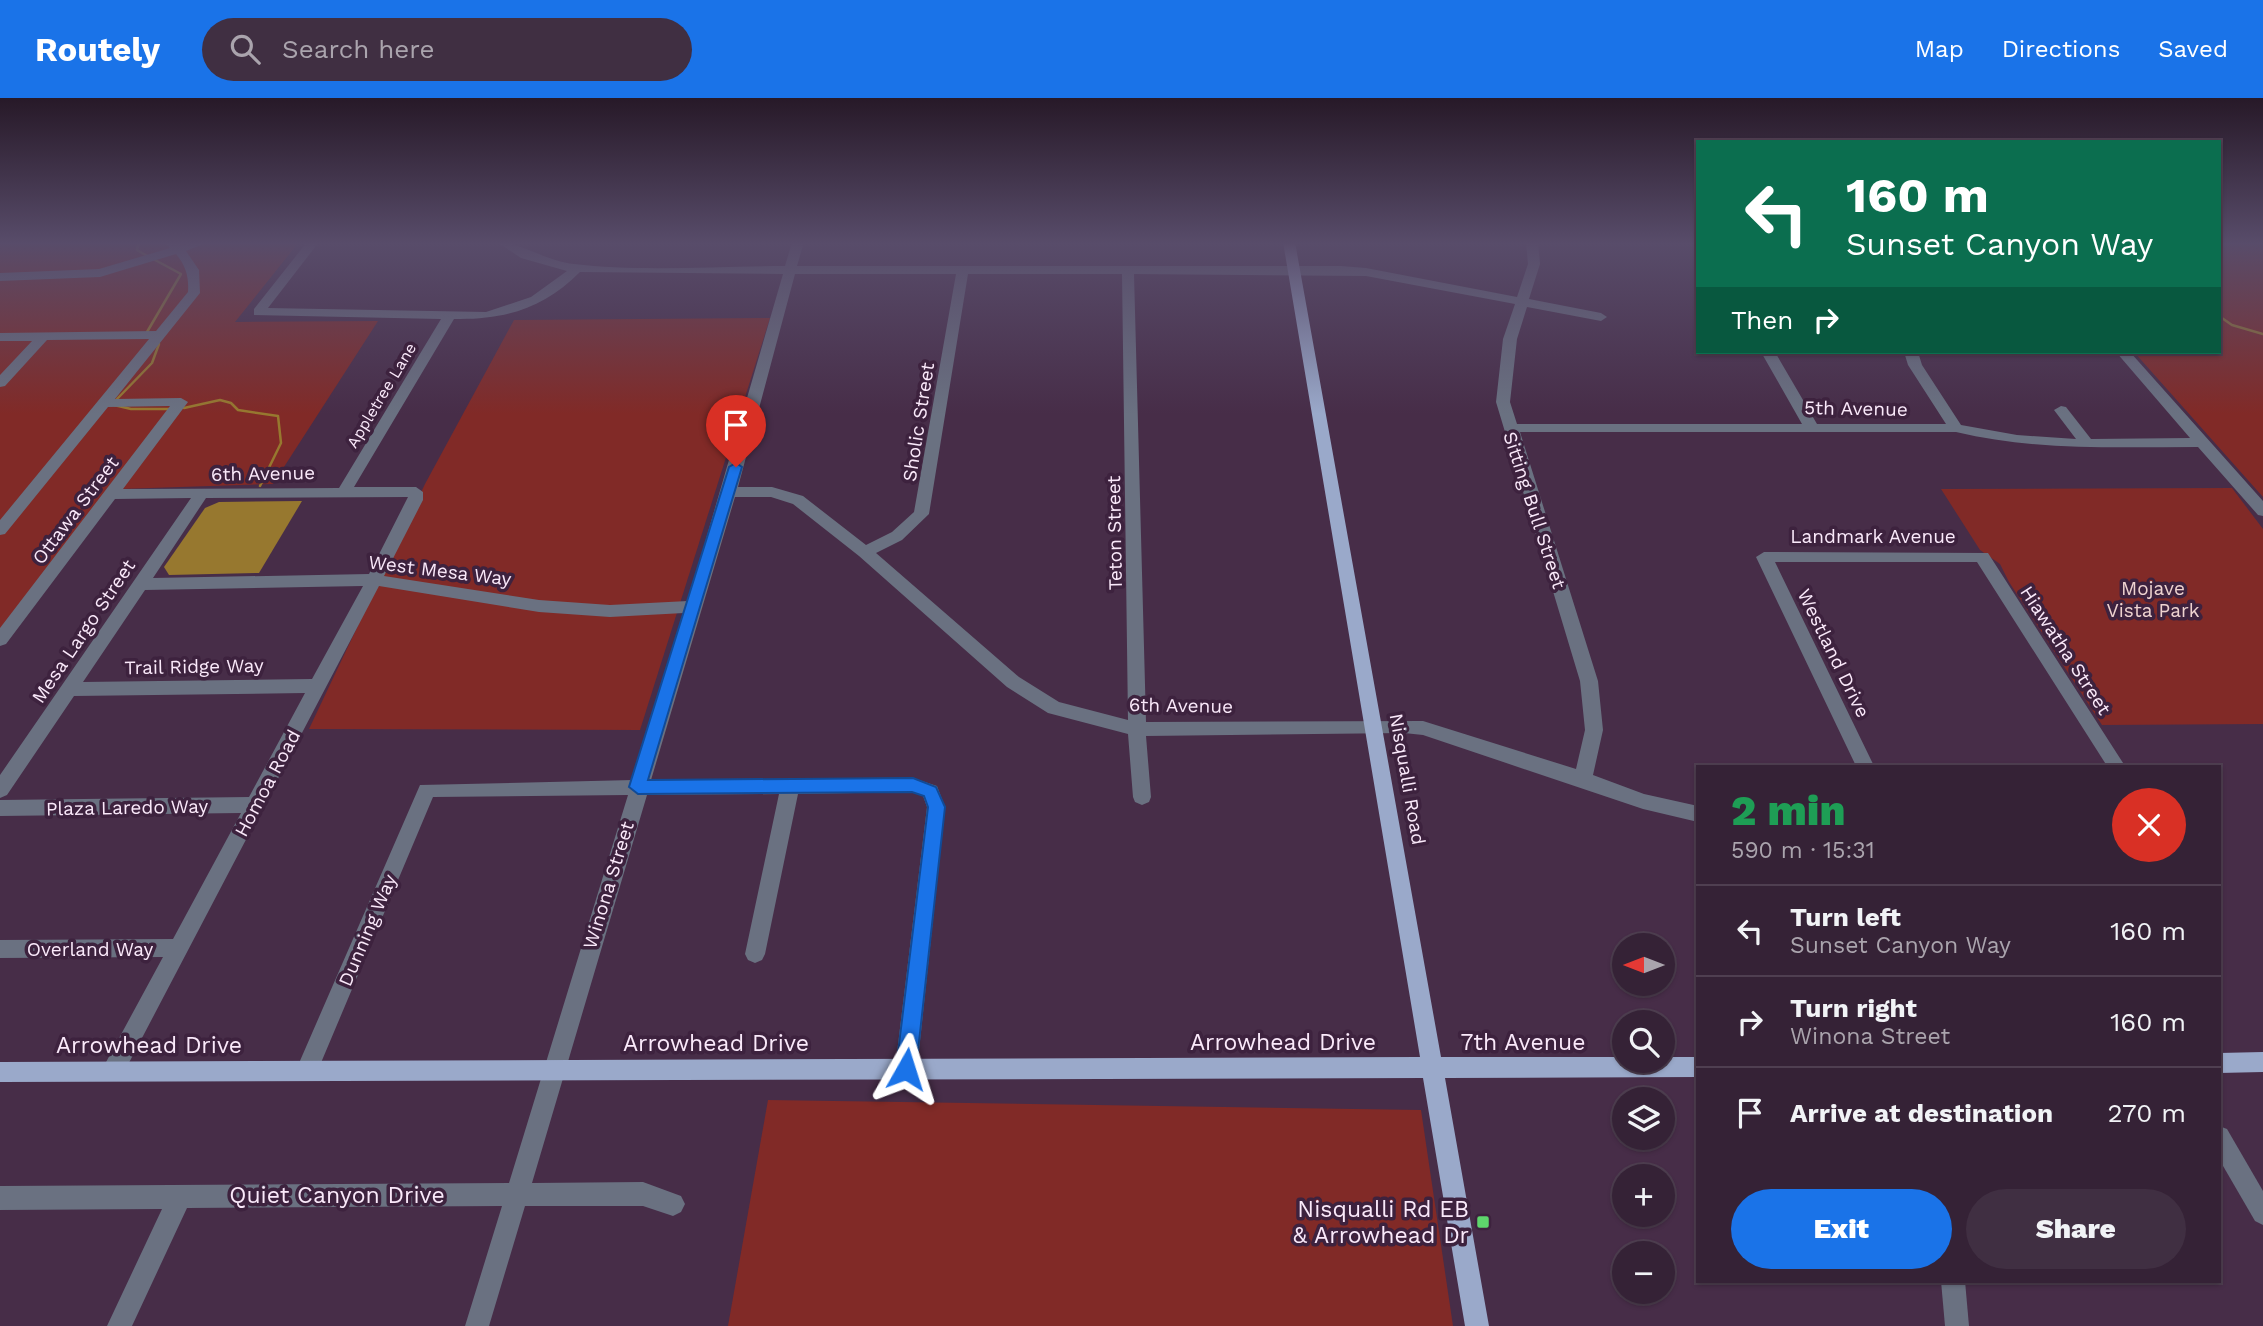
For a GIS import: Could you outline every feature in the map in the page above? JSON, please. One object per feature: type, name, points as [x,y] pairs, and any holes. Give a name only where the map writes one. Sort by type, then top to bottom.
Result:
[{"type":"main road","name":"Nisqualli Road","points":[[1299,299],[1476,1326]]},
{"type":"main road","points":[[2221,1063],[2263,1062]]},
{"type":"main road","name":"7th Avenue","points":[[1433,1068],[1696,1068]]},
{"type":"main road","name":"Arrowhead Drive","points":[[0,1072],[1433,1068]]},
{"type":"street","points":[[0,530],[189,299]]},
{"type":"street","points":[[268,299],[258,312],[449,316],[486,316],[519,309],[539,299]]},
{"type":"street","name":"Winona Street","points":[[477,1326],[729,492],[782,299]]},
{"type":"street","name":"Sholic Street","points":[[865,552],[897,536],[922,514],[958,299]]},
{"type":"street","name":"Teton Street","points":[[1129,299],[1137,729],[1142,797]]},
{"type":"street","points":[[1515,299],[1601,317]]},
{"type":"street","name":"Sitting Bull Street","points":[[1524,301],[1510,339],[1503,402],[1508,428],[1590,681],[1594,730],[1583,779]]},
{"type":"street","name":"Appletree Lane","points":[[344,491],[449,316]]},
{"type":"street","points":[[0,337],[162,335]]},
{"type":"street","points":[[0,383],[43,337]]},
{"type":"street","points":[[1769,354],[1811,426]]},
{"type":"street","points":[[1912,354],[1915,365],[1956,428]]},
{"type":"street","points":[[2125,354],[2263,511]]},
{"type":"street","name":"Ottawa Street","points":[[0,640],[181,402],[105,403]]},
{"type":"street","points":[[2061,410],[2087,443]]},
{"type":"street","name":"5th Avenue","points":[[1508,428],[1956,428],[2018,441],[2202,442]]},
{"type":"street","name":"6th Avenue","points":[[111,494],[416,492]]},
{"type":"street","name":"Homoa Road","points":[[113,1071],[374,580],[415,500],[416,492]]},
{"type":"street","name":"6th Avenue","points":[[729,492],[772,492],[798,500],[865,552],[1013,682],[1054,708],[1137,729],[1423,728],[1643,801],[1696,814]]},
{"type":"street","name":"Mesa Largo Street","points":[[0,790],[201,495]]},
{"type":"street","name":"Landmark Avenue","points":[[1764,557],[1982,557]]},
{"type":"street","name":"Westland Drive","points":[[1764,557],[1865,765]]},
{"type":"street","name":"Hiawatha Street","points":[[1982,557],[2115,765]]},
{"type":"street","name":"West Mesa Way","points":[[140,584],[374,580],[553,607],[610,611],[693,607]]},
{"type":"street","name":"Trail Ridge Way","points":[[70,689],[318,686]]},
{"type":"street","points":[[638,787],[913,785],[930,791],[936,807],[906,1069]]},
{"type":"street","points":[[755,954],[790,786]]},
{"type":"street","name":"Dunning Way","points":[[307,1070],[427,790],[638,787]]},
{"type":"street","name":"Plaza Laredo Way","points":[[0,808],[255,805]]},
{"type":"street","name":"Overland Way","points":[[0,949],[180,948]]},
{"type":"street","points":[[2221,1141],[2263,1213]]},
{"type":"street","name":"Quiet Canyon Drive","points":[[0,1198],[643,1194],[673,1204]]},
{"type":"street","points":[[119,1326],[181,1195]]},
{"type":"street","points":[[1953,1283],[1957,1326]]},
{"type":"green space","points":[[0,299],[253,299],[235,322],[378,321],[273,484],[120,489],[0,643]]},
{"type":"green space","points":[[2221,299],[2263,299],[2263,497],[2136,354],[2221,354]]},
{"type":"green space","points":[[770,318],[640,730],[309,729],[425,484],[514,320]]},
{"type":"green space","name":"Mojave Vista Park","points":[[2232,488],[2263,529],[2263,724],[2102,725],[2000,564],[1980,550],[1941,489]]},
{"type":"green space","points":[[768,1100],[1421,1110],[1453,1326],[728,1326]]},
{"type":"shaded area","points":[[302,501],[259,573],[169,575],[164,567],[205,508],[219,502]]},
{"type":"waterway","points":[[147,332],[166,299]]},
{"type":"waterway","points":[[2221,317],[2232,325],[2263,334]]},
{"type":"waterway","points":[[117,399],[152,363],[159,344]]},
{"type":"waterway","points":[[184,408],[220,400],[231,403],[238,410],[278,416],[281,443],[260,486]]},
{"type":"waterway","points":[[114,405],[131,409],[169,409]]},
{"type":"place","name":"Nisqualli Rd EB & Arrowhead Dr","points":[[1483,1222]]},
{"type":"route","points":[[736,467],[638,787],[913,785],[930,791],[936,807],[906,1069]]}]
